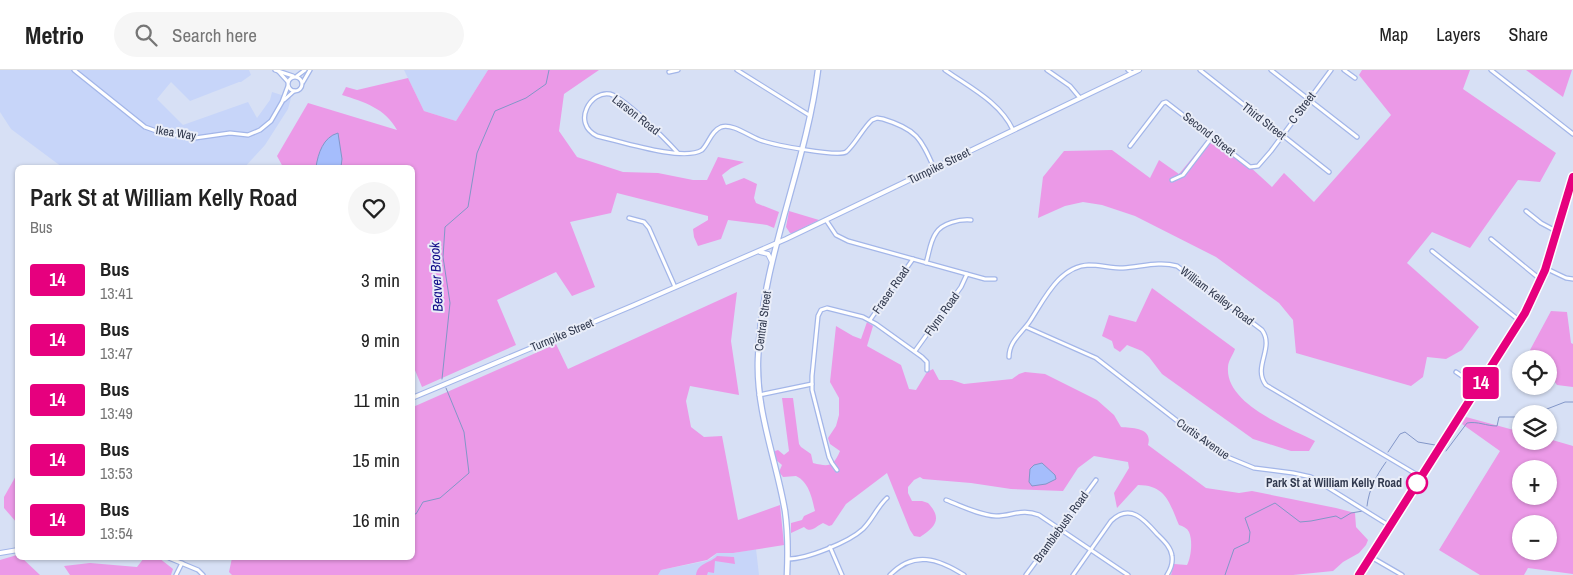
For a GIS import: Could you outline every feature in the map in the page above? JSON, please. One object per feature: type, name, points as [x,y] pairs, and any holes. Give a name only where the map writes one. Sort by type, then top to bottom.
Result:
[{"type":"main road","name":"Central Street","points":[[787,575],[785,511],[764,425],[759,395],[757,379],[758,345],[773,263],[818,70]]},
{"type":"main road","points":[[1359,575],[1520,321],[1541,280],[1573,176]]},
{"type":"street","name":"Ikea Way","points":[[74,70],[142,125],[153,131],[200,138],[224,134],[252,134],[267,126],[282,102],[288,84],[295,76],[305,70]]},
{"type":"street","name":"Ikea Way","points":[[282,102],[294,91],[300,89],[310,70]]},
{"type":"street","points":[[669,72],[678,70]]},
{"type":"street","points":[[737,70],[809,115]]},
{"type":"street","points":[[945,70],[998,108],[1013,130]]},
{"type":"street","points":[[1048,70],[1070,86],[1080,98]]},
{"type":"street","points":[[1128,70],[1132,73]]},
{"type":"street","name":"Turnpike Street","points":[[415,397],[778,242],[1138,70]]},
{"type":"street","name":"Third Street","points":[[1200,70],[1329,172]]},
{"type":"street","points":[[1271,70],[1357,137]]},
{"type":"street","name":"C Street","points":[[1253,167],[1262,163],[1331,70]]},
{"type":"street","points":[[1344,70],[1355,78]]},
{"type":"street","points":[[1491,70],[1573,134]]},
{"type":"street","points":[[277,71],[295,76],[302,82]]},
{"type":"street","points":[[277,71],[294,91]]},
{"type":"street","name":"Larson Road","points":[[678,153],[662,136],[622,101],[611,95],[603,95],[593,100],[586,111],[584,121],[587,128],[595,135],[661,151],[678,153],[689,154],[700,152],[713,132],[726,126],[735,128],[763,141],[801,148]]},
{"type":"street","name":"Second Street","points":[[1130,146],[1164,102],[1173,106],[1250,167],[1253,167]]},
{"type":"street","points":[[801,148],[833,154],[845,152],[872,120],[883,118],[917,136],[922,141],[934,168]]},
{"type":"street","points":[[1172,180],[1183,175],[1212,137]]},
{"type":"street","points":[[1526,211],[1541,223],[1557,232]]},
{"type":"street","points":[[629,218],[644,222],[649,228],[675,287]]},
{"type":"street","points":[[826,220],[836,235],[848,241],[985,279],[996,279]]},
{"type":"street","points":[[926,263],[937,231],[959,220],[971,220]]},
{"type":"street","points":[[1491,239],[1541,280]]},
{"type":"street","points":[[1432,251],[1520,321]]},
{"type":"street","name":"Turnpike Street","points":[[739,259],[761,252],[770,255],[773,263]]},
{"type":"street","name":"Fraser Road","points":[[870,320],[913,259]]},
{"type":"street","name":"William Kelley Road","points":[[1009,357],[1010,346],[1026,327],[1058,281],[1073,269],[1087,265],[1123,268],[1161,264],[1177,266],[1266,334],[1267,344],[1260,375],[1266,385],[1421,478]]},
{"type":"street","points":[[1545,268],[1566,278],[1573,279]]},
{"type":"street","name":"Flynn Road","points":[[915,352],[961,287],[967,274]]},
{"type":"street","points":[[838,470],[832,464],[829,457],[813,397],[812,384],[820,311],[826,308],[835,309],[870,320],[927,362],[927,370]]},
{"type":"street","name":"Curtis Avenue","points":[[1026,327],[1096,358],[1220,454],[1254,468],[1311,477],[1390,526]]},
{"type":"street","points":[[1456,372],[1478,387]]},
{"type":"street","points":[[759,395],[812,384]]},
{"type":"street","name":"Bramblebush Road","points":[[1026,575],[1096,480]]},
{"type":"street","points":[[788,559],[807,557],[862,530],[878,507],[887,498]]},
{"type":"street","points":[[946,500],[992,515],[1033,513],[1060,528],[1128,575]]},
{"type":"street","points":[[1073,575],[1114,518],[1123,514],[1135,514],[1145,520],[1170,549],[1172,561],[1167,575]]},
{"type":"street","points":[[830,547],[842,575]]},
{"type":"street","points":[[0,553],[15,550]]},
{"type":"street","points":[[1371,557],[1402,575]]},
{"type":"street","points":[[174,560],[198,570],[203,575]]},
{"type":"street","points":[[890,575],[907,563],[926,560],[946,564],[964,575]]},
{"type":"street","points":[[176,575],[182,563]]},
{"type":"shaded area","points":[[0,70],[249,70],[251,75],[241,82],[190,101],[171,82],[157,99],[183,125],[248,102],[257,118],[270,100],[272,92],[291,98],[288,109],[265,145],[247,165],[59,165],[11,129],[0,112]]},
{"type":"shaded area","points":[[404,70],[488,70],[456,121],[424,111]]},
{"type":"shaded area","points":[[488,70],[599,70],[564,94],[559,131],[577,157],[623,172],[658,173],[693,180],[707,180],[718,157],[744,162],[722,175],[726,185],[744,178],[757,184],[754,198],[756,203],[779,212],[774,228],[767,225],[728,220],[721,239],[698,246],[693,229],[708,220],[708,216],[617,193],[611,213],[570,222],[595,287],[572,296],[556,272],[497,300],[516,345],[422,387],[415,370],[415,165],[282,165],[277,156],[308,103],[397,130],[392,122],[380,111],[366,103],[342,95],[346,87],[357,90],[408,78],[424,111],[456,121]]},
{"type":"shaded area","points":[[1362,70],[1470,70],[1463,89],[1556,153],[1540,182],[1518,180],[1470,248],[1432,232],[1407,263],[1479,327],[1462,350],[1446,359],[1427,357],[1423,377],[1411,386],[1296,353],[1293,320],[1279,303],[1216,257],[1135,216],[1102,205],[1083,202],[1065,206],[1038,218],[1043,177],[1064,151],[1112,150],[1150,178],[1159,160],[1179,174],[1213,133],[1272,187],[1284,173],[1314,202],[1391,115],[1359,75]]},
{"type":"shaded area","points":[[1526,70],[1572,70],[1563,97]]},
{"type":"shaded area","points":[[789,211],[819,220],[790,233],[786,227]]},
{"type":"shaded area","points":[[1152,288],[1235,349],[1228,367],[1230,380],[1236,392],[1260,413],[1315,441],[1309,451],[1291,451],[1253,439],[1162,374],[1142,351],[1127,345],[1120,352],[1114,348],[1112,341],[1102,336],[1109,315],[1136,322]]},
{"type":"shaded area","points":[[737,292],[731,341],[739,395],[690,386],[686,401],[691,427],[704,437],[722,436],[738,520],[780,505],[784,545],[733,553],[717,553],[707,560],[661,570],[658,575],[232,575],[229,572],[232,560],[415,560],[415,406],[556,344],[568,369]]},
{"type":"shaded area","points":[[1551,311],[1567,312],[1571,343],[1573,344],[1573,387],[1557,385],[1557,350],[1530,350]]},
{"type":"shaded area","points":[[867,322],[873,326],[867,346],[901,365],[909,389],[916,390],[927,372],[933,369],[939,380],[952,380],[964,384],[1012,379],[1025,372],[1045,374],[1097,400],[1114,415],[1121,427],[1145,432],[1149,439],[1148,445],[1206,488],[1239,493],[1252,491],[1355,513],[1356,527],[1368,540],[1366,545],[1359,553],[1343,562],[1333,571],[1293,575],[1171,575],[1174,564],[1187,565],[1191,545],[1188,531],[1185,527],[1179,525],[1170,504],[1161,492],[1155,488],[1138,485],[1117,508],[1114,493],[1129,468],[1128,462],[1094,456],[1078,468],[1063,491],[1011,489],[923,479],[920,477],[914,480],[908,487],[908,493],[912,501],[928,503],[933,509],[936,518],[930,530],[920,537],[914,536],[910,530],[887,473],[846,504],[832,525],[829,526],[823,523],[811,530],[804,527],[791,533],[791,523],[802,520],[804,516],[815,511],[813,501],[804,482],[796,476],[783,477],[779,472],[782,465],[775,459],[775,451],[778,450],[784,455],[789,451],[782,398],[793,398],[799,444],[811,454],[813,463],[827,465],[833,463],[840,451],[830,444],[828,438],[836,426],[839,415],[839,398],[830,382],[836,326],[861,339]]},
{"type":"shaded area","points":[[1466,417],[1512,430],[1512,450],[1557,450],[1557,441],[1573,446],[1573,574],[1528,568],[1524,575],[1480,575],[1439,550],[1500,451],[1462,424]]},
{"type":"shaded area","points":[[15,478],[15,521],[4,508],[4,497]]},
{"type":"shaded area","points":[[756,549],[759,575],[658,575],[661,570],[706,561],[717,553],[733,553]]},
{"type":"shaded area","points":[[15,556],[15,560],[24,560],[40,575],[0,575],[0,560]]},
{"type":"shaded area","points":[[717,556],[734,557],[735,564],[715,561],[714,573],[708,572],[707,575],[696,575],[702,565]]},
{"type":"shaded area","points":[[142,560],[162,560],[173,569],[171,575],[70,575],[64,566],[90,563],[137,567]]},
{"type":"water","points":[[338,133],[341,165],[316,165],[325,142]]},
{"type":"water","points":[[1042,463],[1055,475],[1056,479],[1046,484],[1032,486],[1029,482],[1030,469],[1034,465]]},
{"type":"waterway","name":"Beaver Brook","points":[[442,379],[450,303],[443,257],[445,227],[468,207],[477,153],[495,111],[526,98],[546,84],[549,70]]},
{"type":"waterway","name":"Beaver Brook","points":[[415,514],[423,502],[440,498],[469,473],[464,432],[446,388]]},
{"type":"waterway","points":[[1557,405],[1565,402],[1573,402]]},
{"type":"waterway","points":[[1446,451],[1467,423],[1497,426],[1499,417],[1512,417]]},
{"type":"waterway","points":[[1388,452],[1400,434],[1405,432],[1418,442],[1435,445]]},
{"type":"waterway","points":[[1367,506],[1369,494],[1386,462]]},
{"type":"waterway","points":[[1225,575],[1234,549],[1249,542],[1250,532],[1245,518],[1275,503],[1300,522],[1336,516],[1341,519],[1351,513],[1363,511]]},
{"type":"bus line","name":"14","points":[[1359,575],[1525,313],[1545,270],[1573,177]]},
{"type":"place","name":"Park St at William Kelly Road","points":[[1417,483]]}]
